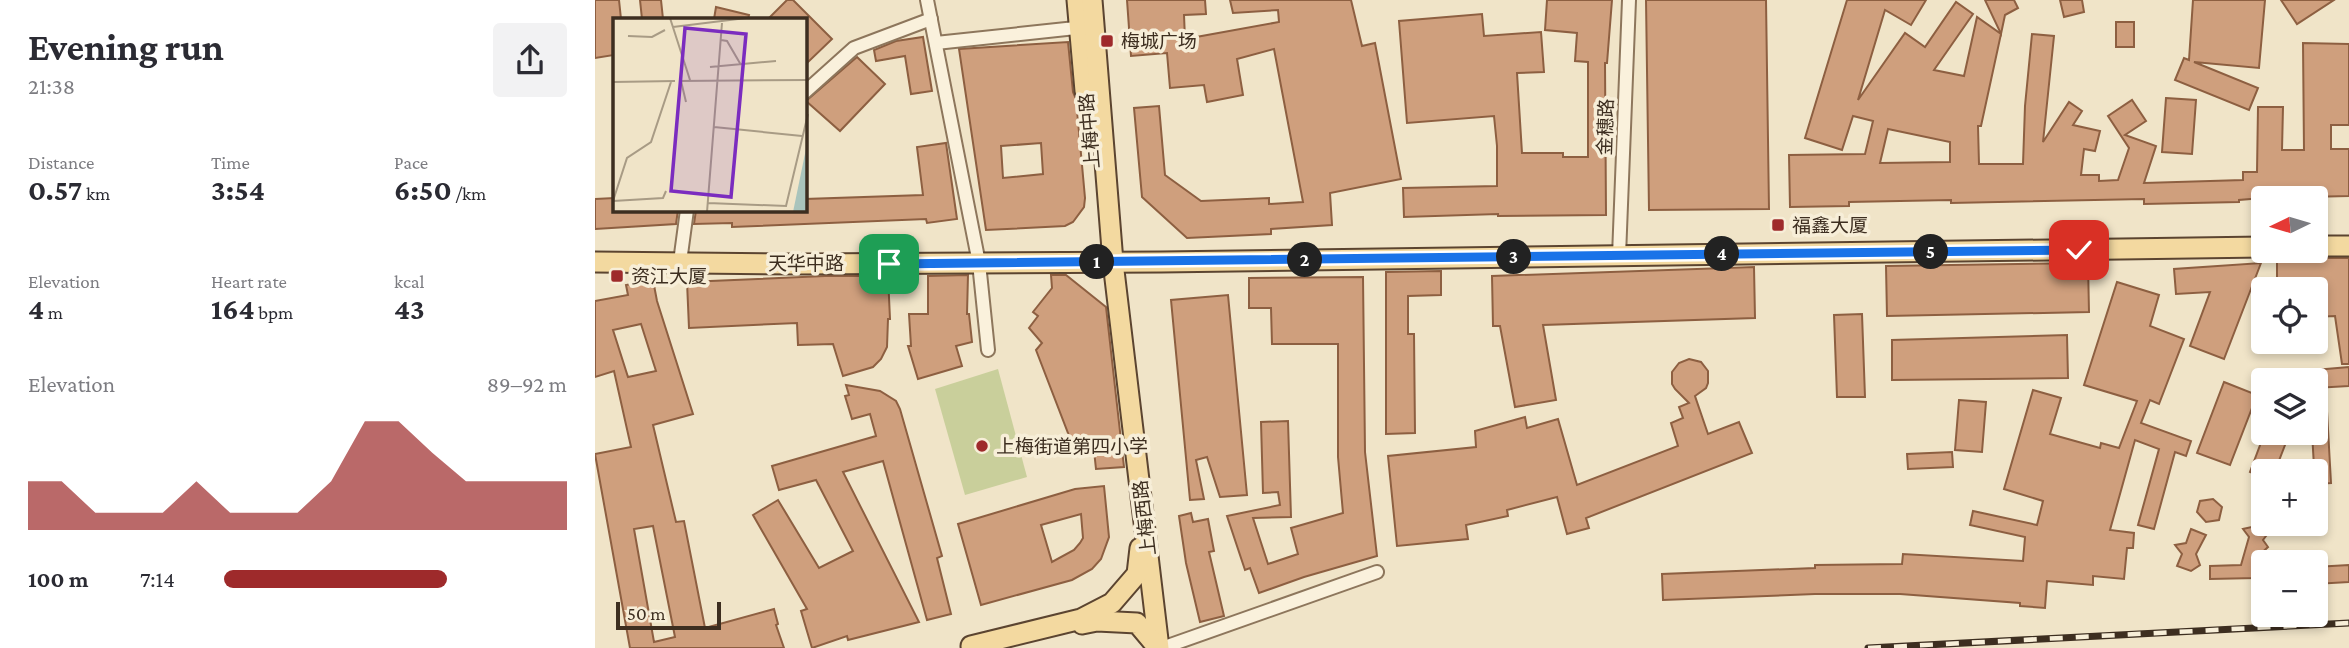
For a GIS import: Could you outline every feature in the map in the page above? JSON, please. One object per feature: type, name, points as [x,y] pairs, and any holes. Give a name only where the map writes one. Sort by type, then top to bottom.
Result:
[{"type":"main road","name":"上梅中路","points":[[1077,0],[1086,27],[1107,262]]},
{"type":"main road","name":"上梅中路","points":[[1086,27],[1091,0]]},
{"type":"main road","points":[[2328,246],[2349,246]]},
{"type":"main road","name":"天华中路","points":[[595,262],[1107,262],[2251,247]]},
{"type":"main road","name":"上梅西路","points":[[1107,262],[1160,648]]},
{"type":"main road","points":[[971,646],[1081,619],[1112,603],[1137,574],[1144,521]]},
{"type":"main road","points":[[971,646],[1097,621],[1137,623],[1160,648]]},
{"type":"street","points":[[927,0],[979,263],[988,350]]},
{"type":"street","name":"金穗路","points":[[1619,256],[1629,0]]},
{"type":"street","points":[[807,90],[854,48],[931,19]]},
{"type":"street","points":[[936,43],[1086,27]]},
{"type":"street","points":[[680,262],[687,212]]},
{"type":"street","points":[[1160,648],[1377,572]]},
{"type":"green space","points":[[998,369],[1027,477],[965,495],[935,389]]},
{"type":"building","points":[[595,0],[619,0],[621,18],[613,18],[613,55],[595,58]]},
{"type":"building","points":[[640,0],[661,0],[663,18],[642,18]]},
{"type":"building","points":[[787,0],[793,0],[832,39],[807,63],[807,18],[769,18]]},
{"type":"building","points":[[1127,0],[1205,0],[1206,14],[1184,15],[1185,39],[1279,22],[1278,10],[1233,13],[1230,0],[1351,0],[1362,46],[1375,43],[1401,179],[1330,193],[1332,225],[1271,229],[1271,234],[1187,238],[1142,197],[1134,108],[1159,106],[1165,175],[1201,201],[1269,198],[1269,204],[1303,202],[1274,49],[1237,59],[1243,95],[1207,102],[1204,85],[1170,88],[1167,53],[1131,56]]},
{"type":"building","points":[[1547,0],[1612,0],[1605,63],[1606,215],[1404,217],[1403,188],[1497,186],[1497,146],[1494,116],[1407,123],[1399,21],[1482,14],[1484,36],[1541,32],[1544,72],[1517,73],[1522,153],[1563,153],[1563,157],[1588,157],[1588,62],[1575,61],[1577,33],[1545,30]]},
{"type":"building","points":[[1646,0],[1766,0],[1769,209],[1649,210]]},
{"type":"building","points":[[1847,0],[1926,0],[1911,25],[1885,10],[1858,100],[1905,33],[1925,47],[1956,2],[1973,14],[1934,70],[1964,76],[1977,17],[2001,34],[1981,126],[1978,126],[1979,164],[2023,164],[2032,34],[2054,36],[2043,142],[2069,102],[2082,111],[2073,125],[2100,131],[2095,151],[2084,149],[2081,175],[2099,175],[2099,181],[2118,180],[2129,148],[2108,116],[2132,100],[2146,121],[2125,135],[2156,146],[2144,183],[2243,180],[2243,172],[2257,172],[2258,107],[2283,107],[2282,150],[2304,150],[2303,43],[2349,44],[2349,125],[2331,125],[2331,149],[2349,149],[2349,196],[2328,196],[2328,186],[2251,186],[2251,199],[2239,202],[2144,204],[2144,199],[1951,203],[1951,200],[1849,202],[1849,206],[1790,207],[1789,155],[1865,154],[1873,121],[1853,116],[1842,150],[1805,138]],"holes":[[[1888,129],[1950,142],[1950,162],[1880,163]]]},
{"type":"building","points":[[1985,0],[2014,0],[2018,8],[2005,15],[2001,34]]},
{"type":"building","points":[[2060,0],[2082,0],[2084,12],[2064,17]]},
{"type":"building","points":[[2193,0],[2265,0],[2259,68],[2194,62],[2258,88],[2249,110],[2175,80],[2184,58],[2189,60]]},
{"type":"building","points":[[2281,0],[2334,0],[2297,24]]},
{"type":"building","points":[[716,7],[749,15],[748,18],[714,18]]},
{"type":"building","points":[[2116,22],[2134,22],[2134,47],[2116,47]]},
{"type":"building","points":[[923,37],[932,91],[911,94],[905,56],[876,61],[874,50],[896,41]]},
{"type":"building","points":[[1068,42],[1085,198],[1084,207],[1073,222],[1065,226],[986,230],[959,49]],"holes":[[[1041,143],[1043,174],[1003,178],[1001,146]]]},
{"type":"building","points":[[857,57],[885,84],[840,131],[807,100]]},
{"type":"building","points":[[2166,98],[2196,100],[2192,154],[2162,152]]},
{"type":"building","points":[[946,143],[957,219],[927,223],[926,219],[732,227],[732,223],[694,224],[696,212],[807,212],[807,199],[923,195],[917,147]]},
{"type":"building","points":[[613,198],[613,212],[678,212],[676,224],[595,229],[595,199]]},
{"type":"building","points":[[2328,258],[2349,258],[2349,364],[2342,364],[2335,316],[2328,316],[2328,277],[2277,277],[2277,263],[2328,263]]},
{"type":"building","points":[[2088,263],[2089,312],[1887,316],[1886,266]]},
{"type":"building","points":[[2261,263],[2256,277],[2251,277],[2251,289],[2224,359],[2190,346],[2210,292],[2176,294],[2174,269]]},
{"type":"building","points":[[1754,267],[1755,318],[1543,325],[1556,400],[1515,407],[1500,326],[1493,326],[1492,276]]},
{"type":"building","points":[[1441,271],[1441,295],[1408,296],[1408,334],[1414,334],[1415,433],[1386,434],[1386,272]]},
{"type":"building","points":[[968,275],[967,314],[972,342],[956,346],[962,366],[918,379],[908,346],[911,346],[909,314],[928,314],[928,276]]},
{"type":"building","points":[[1051,275],[1066,275],[1106,307],[1124,467],[1096,469],[1093,441],[1073,446],[1036,350],[1042,343],[1029,328],[1038,316],[1033,312],[1052,288]]},
{"type":"building","points":[[888,276],[890,319],[887,347],[873,367],[843,376],[833,344],[798,345],[797,323],[689,328],[687,282]]},
{"type":"building","points":[[1363,277],[1365,452],[1377,556],[1259,593],[1250,568],[1245,570],[1227,516],[1280,505],[1278,492],[1263,493],[1261,422],[1288,421],[1291,517],[1253,518],[1268,564],[1298,554],[1291,528],[1343,513],[1338,457],[1338,344],[1272,344],[1271,308],[1249,308],[1249,278]]},
{"type":"building","points":[[653,280],[657,301],[693,414],[653,425],[676,522],[684,521],[705,628],[774,609],[784,648],[630,648],[595,454],[631,447],[614,371],[595,377],[595,301],[628,295],[626,285]],"holes":[[[641,324],[656,371],[628,377],[613,330]],[[653,526],[675,637],[654,642],[634,529]]]},
{"type":"building","points":[[2117,282],[2159,295],[2150,326],[2184,339],[2159,404],[2150,400],[2141,423],[2191,441],[2186,456],[2175,452],[2154,529],[2138,525],[2159,449],[2135,440],[2110,530],[2134,533],[2133,548],[2127,548],[2124,579],[2093,576],[2093,585],[2047,581],[2045,608],[2020,606],[2020,603],[1900,594],[1815,594],[1663,600],[1662,574],[1815,568],[1815,565],[1902,564],[1903,554],[2023,561],[2025,537],[1970,525],[1973,511],[2037,525],[2043,501],[2004,489],[2033,390],[2061,398],[2050,434],[2100,448],[2101,443],[2119,448],[2137,401],[2084,385]]},
{"type":"building","points":[[1228,295],[1247,495],[1220,497],[1207,457],[1196,460],[1204,499],[1190,500],[1171,300]]},
{"type":"building","points":[[1862,314],[1865,397],[1837,397],[1834,315]]},
{"type":"building","points":[[2067,335],[2068,378],[1892,380],[1892,340]]},
{"type":"building","points":[[1689,359],[1701,362],[1708,371],[1706,388],[1695,396],[1708,434],[1739,422],[1752,453],[1586,518],[1589,528],[1567,534],[1557,497],[1507,510],[1508,516],[1466,525],[1468,539],[1397,546],[1388,456],[1476,447],[1475,431],[1525,417],[1527,428],[1558,419],[1577,485],[1678,446],[1671,423],[1683,418],[1679,407],[1689,403],[1672,384],[1672,372],[1679,363]]},
{"type":"building","points":[[2349,367],[2349,386],[2328,387],[2328,369]]},
{"type":"building","points":[[2224,382],[2251,393],[2251,411],[2230,465],[2197,453]]},
{"type":"building","points":[[846,385],[880,391],[896,401],[900,409],[942,556],[937,558],[951,614],[927,620],[883,461],[843,472],[919,622],[848,640],[847,636],[812,648],[801,611],[807,609],[753,515],[778,500],[819,568],[853,551],[816,480],[779,490],[772,466],[876,436],[870,414],[852,419],[845,396],[849,395]]},
{"type":"building","points":[[1959,400],[1986,402],[1982,452],[1955,450]]},
{"type":"building","points":[[2328,429],[2331,483],[2328,483],[2328,459],[2314,459],[2313,445],[2328,445]]},
{"type":"building","points":[[2260,445],[2285,445],[2280,459],[2255,459]]},
{"type":"building","points":[[1952,452],[1953,467],[1908,469],[1907,454]]},
{"type":"building","points":[[1104,486],[1109,537],[1101,559],[1092,569],[1072,580],[981,605],[958,524],[1075,489]],"holes":[[[1081,514],[1083,538],[1074,550],[1052,562],[1041,525]]]},
{"type":"building","points":[[2213,499],[2222,507],[2219,520],[2206,522],[2197,512],[2200,501]]},
{"type":"building","points":[[1191,513],[1193,522],[1208,519],[1214,551],[1209,552],[1224,616],[1200,622],[1186,563],[1179,516]]},
{"type":"building","points":[[2251,527],[2251,536],[2266,536],[2263,540],[2268,547],[2265,550],[2251,550],[2251,578],[2210,579],[2210,566],[2241,565],[2249,537],[2243,529]]},
{"type":"building","points":[[2191,529],[2206,535],[2196,554],[2200,565],[2191,571],[2177,566],[2182,554],[2175,545],[2186,543]]},
{"type":"building","points":[[2349,565],[2349,582],[2328,583],[2328,566]]},
{"type":"railway","points":[[1868,648],[2349,623]]},
{"type":"place","name":"梅城广场","points":[[1107,41]]},
{"type":"place","name":"福鑫大厦","points":[[1778,225]]},
{"type":"place","name":"资江大厦","points":[[617,276]]},
{"type":"place","name":"上梅街道第四小学","points":[[982,446]]},
{"type":"route","points":[[889,264],[2079,250]]}]
